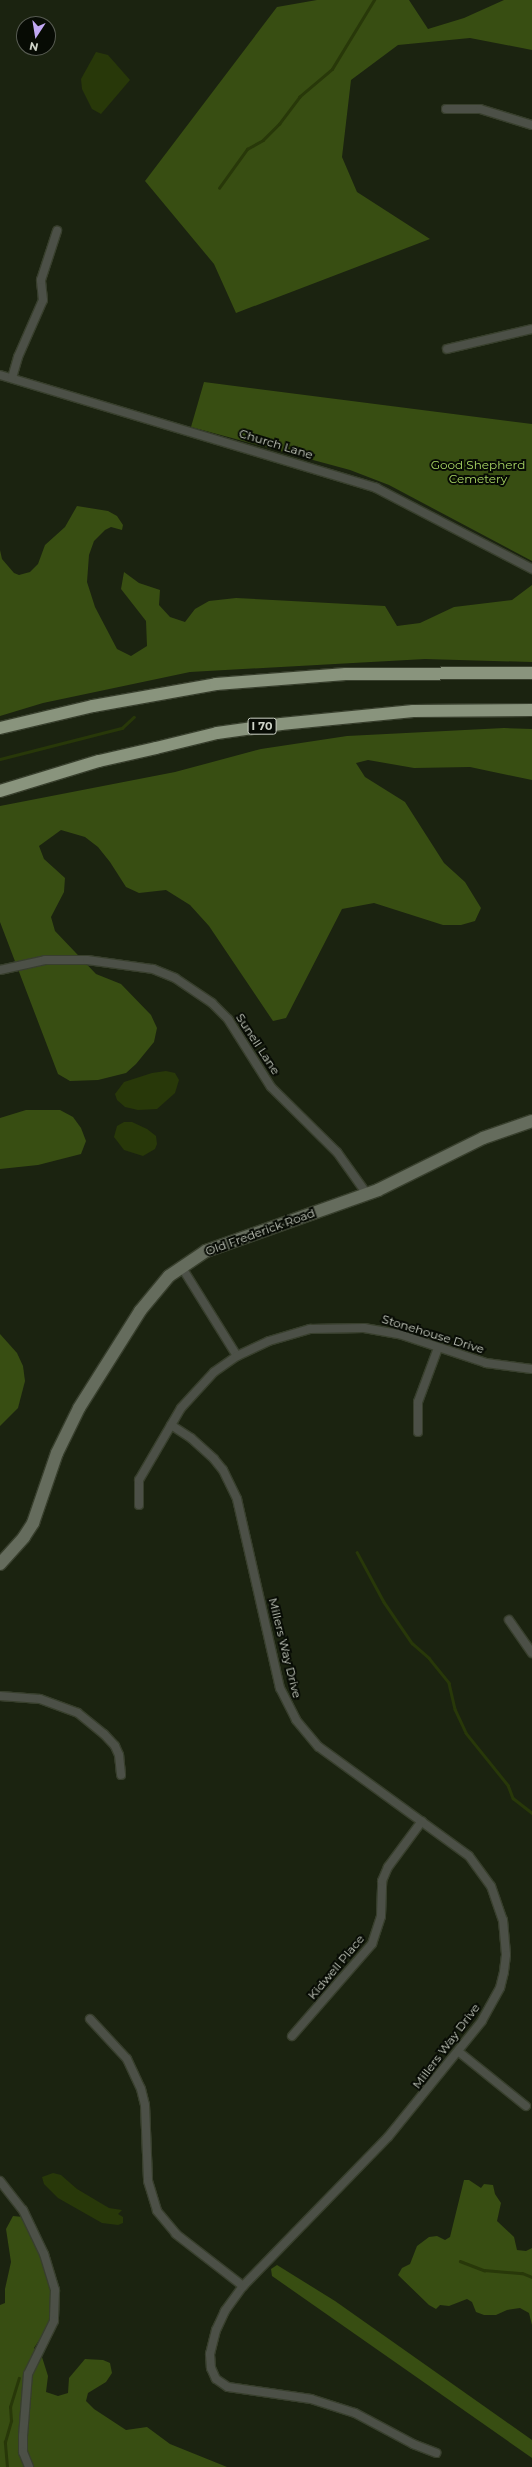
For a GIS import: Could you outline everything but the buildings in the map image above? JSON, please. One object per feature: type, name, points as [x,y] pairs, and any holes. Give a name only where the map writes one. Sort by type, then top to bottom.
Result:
[{"type":"highway","points":[[0,728],[100,704],[216,684],[346,674],[532,673]]},
{"type":"highway","name":"I 70","points":[[0,791],[99,761],[217,733],[345,716],[413,711],[532,710]]},
{"type":"street","points":[[446,109],[480,109],[532,126]]},
{"type":"street","points":[[12,378],[18,357],[43,300],[41,280],[57,231]]},
{"type":"street","points":[[446,350],[532,329]]},
{"type":"street","name":"Church Lane","points":[[0,375],[376,488],[532,569]]},
{"type":"street","name":"Sunell Lane","points":[[0,970],[45,960],[87,960],[153,969],[175,978],[212,1003],[228,1019],[271,1086],[332,1146],[367,1194]]},
{"type":"street","name":"Old Frederick Road","points":[[0,1564],[24,1537],[33,1523],[57,1453],[79,1408],[156,1288],[181,1266],[206,1251],[231,1241],[367,1194],[424,1169],[483,1138],[532,1121]]},
{"type":"street","points":[[181,1266],[238,1356]]},
{"type":"street","name":"Stonehouse Drive","points":[[138,1505],[139,1480],[171,1425],[197,1390],[214,1372],[238,1356],[290,1334],[330,1327],[380,1330],[486,1363],[532,1369]]},
{"type":"street","points":[[418,1432],[418,1402],[438,1348]]},
{"type":"street","name":"Millers Way Drive","points":[[171,1425],[191,1438],[214,1460],[234,1494],[280,1688],[296,1720],[319,1747],[454,1844],[480,1869],[498,1902],[503,1920],[506,1955],[500,1988],[482,2021],[459,2052],[388,2137],[243,2286],[225,2311],[216,2330],[210,2354],[211,2368],[216,2379],[228,2387],[311,2399],[355,2413],[413,2444],[436,2453]]},
{"type":"street","points":[[509,1620],[532,1653]]},
{"type":"street","points":[[0,1696],[40,1698],[78,1713],[104,1734],[115,1746],[119,1755],[121,1775]]},
{"type":"street","name":"Kidwell Place","points":[[292,2036],[372,1944],[380,1923],[382,1881],[388,1867],[422,1821]]},
{"type":"street","points":[[90,2019],[127,2059],[138,2082],[145,2105],[148,2181],[157,2212],[176,2234],[243,2286]]},
{"type":"street","points":[[459,2052],[526,2106]]},
{"type":"street","points":[[0,2181],[23,2210],[44,2254],[55,2290],[54,2320],[28,2374],[23,2452],[29,2467]]},
{"type":"green space","points":[[317,0],[409,0],[428,29],[464,18],[504,0],[532,0],[532,50],[470,38],[398,45],[351,80],[342,157],[357,192],[430,239],[236,313],[214,264],[145,181],[277,7]]},
{"type":"green space","name":"Good Shepherd Cemetery","points":[[204,382],[532,424],[532,561],[389,485],[350,470],[191,427]]},
{"type":"green space","points":[[77,506],[108,511],[117,516],[123,525],[122,530],[111,527],[105,530],[94,541],[89,555],[87,582],[95,607],[117,649],[131,656],[147,646],[146,621],[121,589],[124,572],[139,583],[160,590],[159,605],[170,617],[185,622],[195,609],[209,601],[236,598],[385,606],[397,626],[420,623],[454,607],[512,600],[532,585],[532,662],[425,659],[190,672],[43,703],[0,716],[0,550],[2,559],[14,573],[19,575],[30,572],[38,564],[45,545],[65,527]]},
{"type":"green space","points":[[504,728],[532,729],[532,780],[470,767],[414,768],[368,760],[356,763],[365,777],[405,802],[444,863],[465,882],[481,908],[475,921],[461,925],[443,925],[374,903],[342,909],[286,1018],[273,1021],[209,926],[190,905],[166,890],[139,893],[126,887],[110,862],[98,847],[85,837],[61,830],[39,846],[44,859],[65,878],[64,892],[51,917],[55,931],[96,974],[121,984],[151,1015],[157,1028],[154,1042],[136,1064],[126,1073],[98,1080],[70,1081],[58,1074],[0,922],[0,806],[175,772],[261,749],[347,736]]},
{"type":"green space","points":[[26,1110],[60,1110],[73,1117],[81,1128],[86,1141],[81,1154],[38,1165],[0,1169],[0,1118]]},
{"type":"green space","points":[[0,1334],[17,1353],[23,1366],[25,1381],[18,1408],[0,1426]]},
{"type":"green space","points":[[464,2180],[469,2180],[481,2188],[484,2184],[493,2185],[495,2194],[501,2203],[497,2221],[514,2237],[517,2250],[526,2251],[532,2248],[532,2325],[529,2313],[520,2308],[507,2310],[496,2315],[484,2315],[476,2312],[472,2302],[467,2299],[449,2306],[440,2305],[436,2309],[429,2305],[398,2275],[402,2268],[410,2264],[417,2246],[429,2237],[437,2236],[445,2240],[450,2237]]},
{"type":"green space","points":[[13,2216],[23,2217],[28,2226],[46,2270],[50,2288],[50,2317],[47,2328],[34,2348],[42,2357],[48,2376],[46,2392],[58,2396],[68,2393],[69,2378],[85,2359],[103,2360],[110,2363],[112,2373],[106,2382],[88,2393],[86,2401],[94,2409],[126,2430],[147,2427],[170,2444],[227,2467],[0,2467],[0,2305],[5,2303],[5,2289],[11,2262],[6,2229]]},
{"type":"green space","points":[[277,2265],[335,2301],[532,2440],[532,2458],[272,2276],[271,2269]]},
{"type":"shaded area","points":[[96,52],[108,55],[130,80],[101,114],[92,109],[82,89],[81,79]]},
{"type":"shaded area","points":[[166,1071],[175,1073],[179,1080],[175,1093],[157,1109],[138,1110],[125,1107],[117,1100],[115,1094],[124,1082],[152,1073]]},
{"type":"shaded area","points":[[124,1122],[132,1122],[147,1129],[156,1136],[157,1144],[155,1149],[143,1156],[124,1150],[114,1137],[117,1126]]},
{"type":"shaded area","points":[[53,2173],[61,2175],[77,2189],[109,2208],[122,2210],[118,2214],[123,2217],[123,2223],[118,2225],[102,2223],[58,2198],[44,2184],[42,2177]]},
{"type":"waterway","points":[[219,188],[247,149],[263,140],[279,124],[299,97],[332,69],[374,0]]},
{"type":"waterway","points":[[0,759],[122,728],[134,717]]},
{"type":"waterway","points":[[357,1552],[384,1602],[412,1643],[429,1658],[449,1683],[455,1709],[466,1733],[508,1785],[513,1798],[532,1813]]},
{"type":"waterway","points":[[460,2261],[484,2270],[522,2273],[532,2277]]},
{"type":"waterway","points":[[7,2467],[5,2442],[11,2421],[10,2407],[19,2378]]}]
